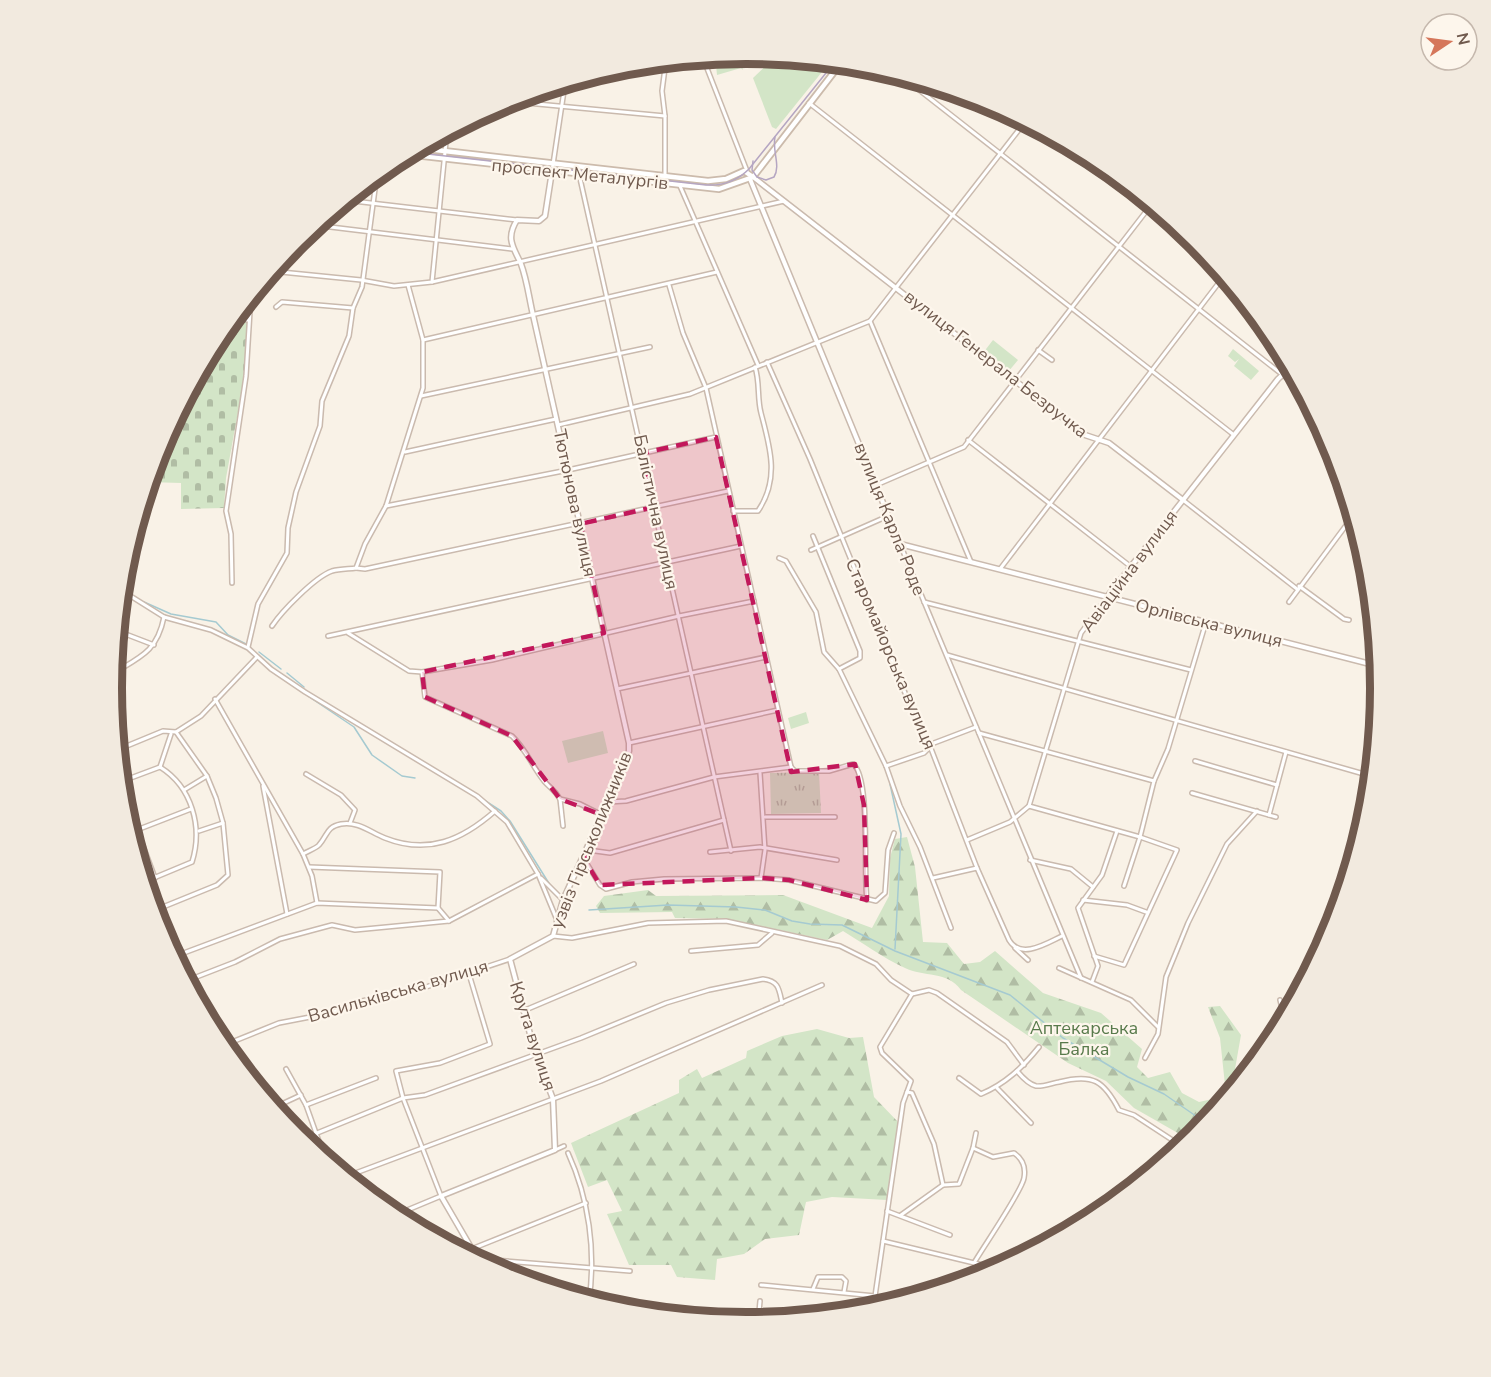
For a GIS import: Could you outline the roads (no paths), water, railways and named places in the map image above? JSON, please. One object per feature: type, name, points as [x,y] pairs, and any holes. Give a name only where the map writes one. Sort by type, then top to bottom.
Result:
[{"type":"main road","points":[[747,171],[752,178],[834,71]]},
{"type":"main road","name":"проспект Металургів","points":[[432,149],[719,180],[747,171]]},
{"type":"main road","name":"проспект Металургів","points":[[421,156],[719,189],[752,178]]},
{"type":"street","points":[[706,66],[747,171]]},
{"type":"street","points":[[665,70],[662,91],[665,116],[666,176]]},
{"type":"street","points":[[918,89],[1286,377]]},
{"type":"street","points":[[356,201],[539,221],[545,216],[564,92]]},
{"type":"street","points":[[531,103],[665,116]]},
{"type":"street","points":[[809,103],[1234,435]]},
{"type":"street","points":[[405,452],[633,408],[706,388],[870,321],[1019,128]]},
{"type":"street","points":[[432,282],[447,141]]},
{"type":"street","name":"Балістична вулиця","points":[[579,174],[730,850]]},
{"type":"street","name":"вулиця Генерала Безручка","points":[[752,178],[897,287],[1085,435],[1109,443],[1298,588],[1344,619],[1349,620]]},
{"type":"street","name":"вулиця Карла Роде","points":[[752,178],[888,516],[1081,978]]},
{"type":"street","points":[[680,186],[757,366],[761,413],[772,460],[772,474],[758,511],[733,511]]},
{"type":"street","points":[[248,648],[258,604],[287,553],[288,528],[296,492],[320,426],[322,401],[349,336],[353,308],[362,287],[361,280],[375,187]]},
{"type":"street","points":[[281,272],[361,280],[394,286],[432,282],[785,201]]},
{"type":"street","points":[[876,485],[962,449],[1147,211]]},
{"type":"street","points":[[326,226],[512,249],[512,229],[517,220]]},
{"type":"street","name":"Тютюнова вулиця","points":[[512,249],[520,262],[533,315],[629,744]]},
{"type":"street","points":[[423,340],[669,285],[717,272]]},
{"type":"street","points":[[1000,569],[1101,440],[1219,282]]},
{"type":"street","points":[[356,568],[364,544],[386,506],[421,396],[425,361],[423,340],[408,285]]},
{"type":"street","points":[[669,285],[683,333],[706,388],[790,767],[795,771],[829,771],[853,764],[858,770],[864,805],[867,900]]},
{"type":"street","points":[[276,308],[282,302],[353,308]]},
{"type":"street","points":[[232,583],[231,534],[226,511],[246,376],[249,310]]},
{"type":"street","points":[[243,319],[248,320]]},
{"type":"street","points":[[870,321],[971,562]]},
{"type":"street","points":[[421,396],[650,347]]},
{"type":"street","points":[[1038,350],[1052,360]]},
{"type":"street","name":"Старомайорська вулиця","points":[[767,362],[914,714],[930,746],[977,868],[1014,947],[1028,960]]},
{"type":"street","name":"Авіаційна вулиця","points":[[967,840],[1015,819],[1029,806],[1081,633],[1282,374]]},
{"type":"street","points":[[386,506],[568,470],[716,436]]},
{"type":"street","points":[[968,440],[1131,566]]},
{"type":"street","points":[[272,627],[292,602],[334,571],[365,569],[432,556],[728,491]]},
{"type":"street","points":[[811,550],[888,516]]},
{"type":"street","points":[[1289,602],[1347,524]]},
{"type":"street","points":[[813,536],[861,655],[839,669]]},
{"type":"street","name":"Орлівська вулиця","points":[[900,544],[1369,664]]},
{"type":"street","points":[[328,636],[741,546]]},
{"type":"street","points":[[779,558],[786,561],[812,605],[824,652],[839,669],[886,766],[909,827],[933,878],[951,928]]},
{"type":"street","points":[[129,595],[164,617],[211,630],[248,648],[312,697],[431,770],[454,781],[507,822],[539,875],[564,900]]},
{"type":"street","points":[[348,633],[410,671],[422,672],[492,660],[679,616],[754,601]]},
{"type":"street","points":[[924,602],[1191,670]]},
{"type":"street","points":[[123,668],[143,656],[154,646],[164,617]]},
{"type":"street","points":[[1124,886],[1140,837],[1154,781],[1168,749],[1206,622]]},
{"type":"street","points":[[124,635],[128,634],[154,646]]},
{"type":"street","points":[[946,655],[1363,774]]},
{"type":"street","points":[[125,747],[163,732],[171,734],[176,732],[201,716],[257,657]]},
{"type":"street","points":[[617,689],[766,657]]},
{"type":"street","points":[[422,672],[424,697],[512,736],[522,746],[543,779],[554,788],[560,799],[563,826]]},
{"type":"street","points":[[215,699],[303,854],[309,867],[317,903]]},
{"type":"street","points":[[629,744],[778,710]]},
{"type":"street","points":[[886,766],[924,753],[930,746],[976,727]]},
{"type":"street","points":[[162,907],[216,885],[228,875],[223,824],[207,776],[176,732]]},
{"type":"street","points":[[979,733],[1154,781]]},
{"type":"street","points":[[128,780],[160,767],[171,734]]},
{"type":"street","name":"узвіз Гірськолижників","points":[[553,936],[564,900],[608,802],[629,751],[629,744]]},
{"type":"street","points":[[1269,815],[1286,752]]},
{"type":"street","points":[[1195,761],[1277,785]]},
{"type":"street","points":[[152,879],[192,862],[199,831],[184,790],[176,778],[160,767]]},
{"type":"street","points":[[608,802],[626,801],[714,777],[760,773],[790,767]]},
{"type":"street","points":[[760,773],[765,818],[765,850],[761,878]]},
{"type":"street","points":[[306,774],[341,795],[355,810],[350,823]]},
{"type":"street","points":[[184,790],[207,776]]},
{"type":"street","points":[[261,779],[287,914]]},
{"type":"street","points":[[1192,793],[1276,817]]},
{"type":"street","points":[[560,799],[580,804],[602,815]]},
{"type":"street","points":[[1029,806],[1140,837],[1177,850],[1146,912],[1124,965],[1094,956]]},
{"type":"street","points":[[138,830],[191,808]]},
{"type":"street","points":[[303,854],[318,845],[331,827],[350,823],[402,844],[443,844],[480,824],[495,811]]},
{"type":"street","points":[[1145,1058],[1158,1034],[1166,977],[1188,922],[1227,844],[1257,812]]},
{"type":"street","points":[[765,818],[835,817]]},
{"type":"street","points":[[588,850],[610,853],[724,820]]},
{"type":"street","points":[[199,831],[223,824]]},
{"type":"street","points":[[1092,982],[1098,966],[1078,914],[1083,900],[1102,875],[1117,831]]},
{"type":"street","points":[[584,859],[600,885],[606,888],[632,882],[664,879],[761,878],[789,880],[867,900],[879,900],[885,893],[888,850],[894,833]]},
{"type":"street","points":[[140,838],[155,878]]},
{"type":"street","points":[[710,852],[760,847],[765,850],[837,860]]},
{"type":"street","points":[[1030,860],[1071,869],[1093,887]]},
{"type":"street","points":[[309,867],[440,872],[438,908],[449,921]]},
{"type":"street","points":[[933,878],[977,868]]},
{"type":"street","points":[[193,978],[235,962],[280,939],[332,925],[355,930],[449,921],[539,875]]},
{"type":"street","points":[[539,875],[547,901],[558,922]]},
{"type":"street","points":[[1083,900],[1127,905],[1146,912]]},
{"type":"street","points":[[181,954],[317,903],[438,908]]},
{"type":"street","name":"Васильківська вулиця","points":[[232,1042],[279,1023],[331,1013],[362,1001],[426,987],[469,974],[510,959],[553,936],[572,938],[648,923],[726,921],[760,927],[772,933],[840,946],[876,964],[891,980],[912,993]]},
{"type":"street","points":[[691,951],[758,945],[772,933]]},
{"type":"street","points":[[1014,947],[1030,950],[1062,936]]},
{"type":"street","name":"Крута вулиця","points":[[510,959],[537,1054],[553,1099],[555,1150]]},
{"type":"street","points":[[524,1011],[634,964]]},
{"type":"street","points":[[1059,968],[1131,1000],[1158,1027]]},
{"type":"street","points":[[469,974],[490,1044],[440,1063],[396,1071],[403,1098],[441,1196],[474,1248],[586,1203]]},
{"type":"street","points":[[310,1136],[403,1098],[424,1095],[709,990],[763,979],[772,980],[778,987],[782,1003]]},
{"type":"street","points":[[353,1174],[553,1099],[822,985]]},
{"type":"street","points":[[875,1297],[903,1103],[911,1081],[882,1053],[880,1047],[912,993],[929,990],[937,993],[1007,1042],[1024,1065]]},
{"type":"street","points":[[1280,1000],[1282,1007]]},
{"type":"street","points":[[959,1078],[981,1094],[997,1088],[1024,1065],[1039,1047]]},
{"type":"street","points":[[286,1069],[306,1105],[320,1145]]},
{"type":"street","points":[[1017,1071],[1032,1084],[1039,1086],[1069,1079],[1097,1081],[1108,1089],[1119,1110],[1134,1115],[1175,1142]]},
{"type":"street","points":[[306,1105],[376,1078]]},
{"type":"street","points":[[997,1088],[1031,1123]]},
{"type":"street","points":[[908,1092],[912,1093],[934,1144],[943,1185]]},
{"type":"street","points":[[280,1105],[301,1095]]},
{"type":"street","points":[[901,1215],[943,1185],[959,1184],[973,1148],[976,1133]]},
{"type":"street","points":[[405,1211],[564,1146]]},
{"type":"street","points":[[973,1148],[993,1157],[1014,1153],[1021,1159],[1024,1168],[1022,1186],[974,1263]]},
{"type":"street","points":[[568,1153],[586,1203],[593,1269],[590,1293]]},
{"type":"street","points":[[887,1211],[950,1235]]},
{"type":"street","points":[[883,1241],[983,1265]]},
{"type":"street","points":[[501,1262],[630,1271]]},
{"type":"street","points":[[813,1289],[818,1277],[842,1277],[846,1281],[844,1292]]},
{"type":"street","points":[[761,1285],[844,1292],[879,1298]]},
{"type":"street","points":[[759,1312],[760,1301]]},
{"type":"waterway","points":[[144,602],[171,614],[216,622],[228,635],[246,644]]},
{"type":"waterway","points":[[259,652],[281,669]]},
{"type":"waterway","points":[[287,673],[304,687]]},
{"type":"waterway","points":[[308,696],[354,727],[372,755],[402,776],[415,778]]},
{"type":"waterway","points":[[890,784],[901,834],[895,949]]},
{"type":"waterway","points":[[484,800],[501,811],[510,821],[550,885]]},
{"type":"waterway","points":[[589,910],[668,905],[736,907],[765,910],[792,921],[842,925],[895,951],[1010,995],[1063,1038],[1128,1077],[1164,1094],[1198,1118]]},
{"type":"tram line","points":[[425,154],[706,185],[724,184],[735,180],[749,169],[828,70]]},
{"type":"tram line","points":[[753,161],[752,170],[757,177],[766,180],[774,177],[777,168],[775,137]]},
{"type":"park label","name":"Аптекарська Балка","points":[[1084,1038]]}]
